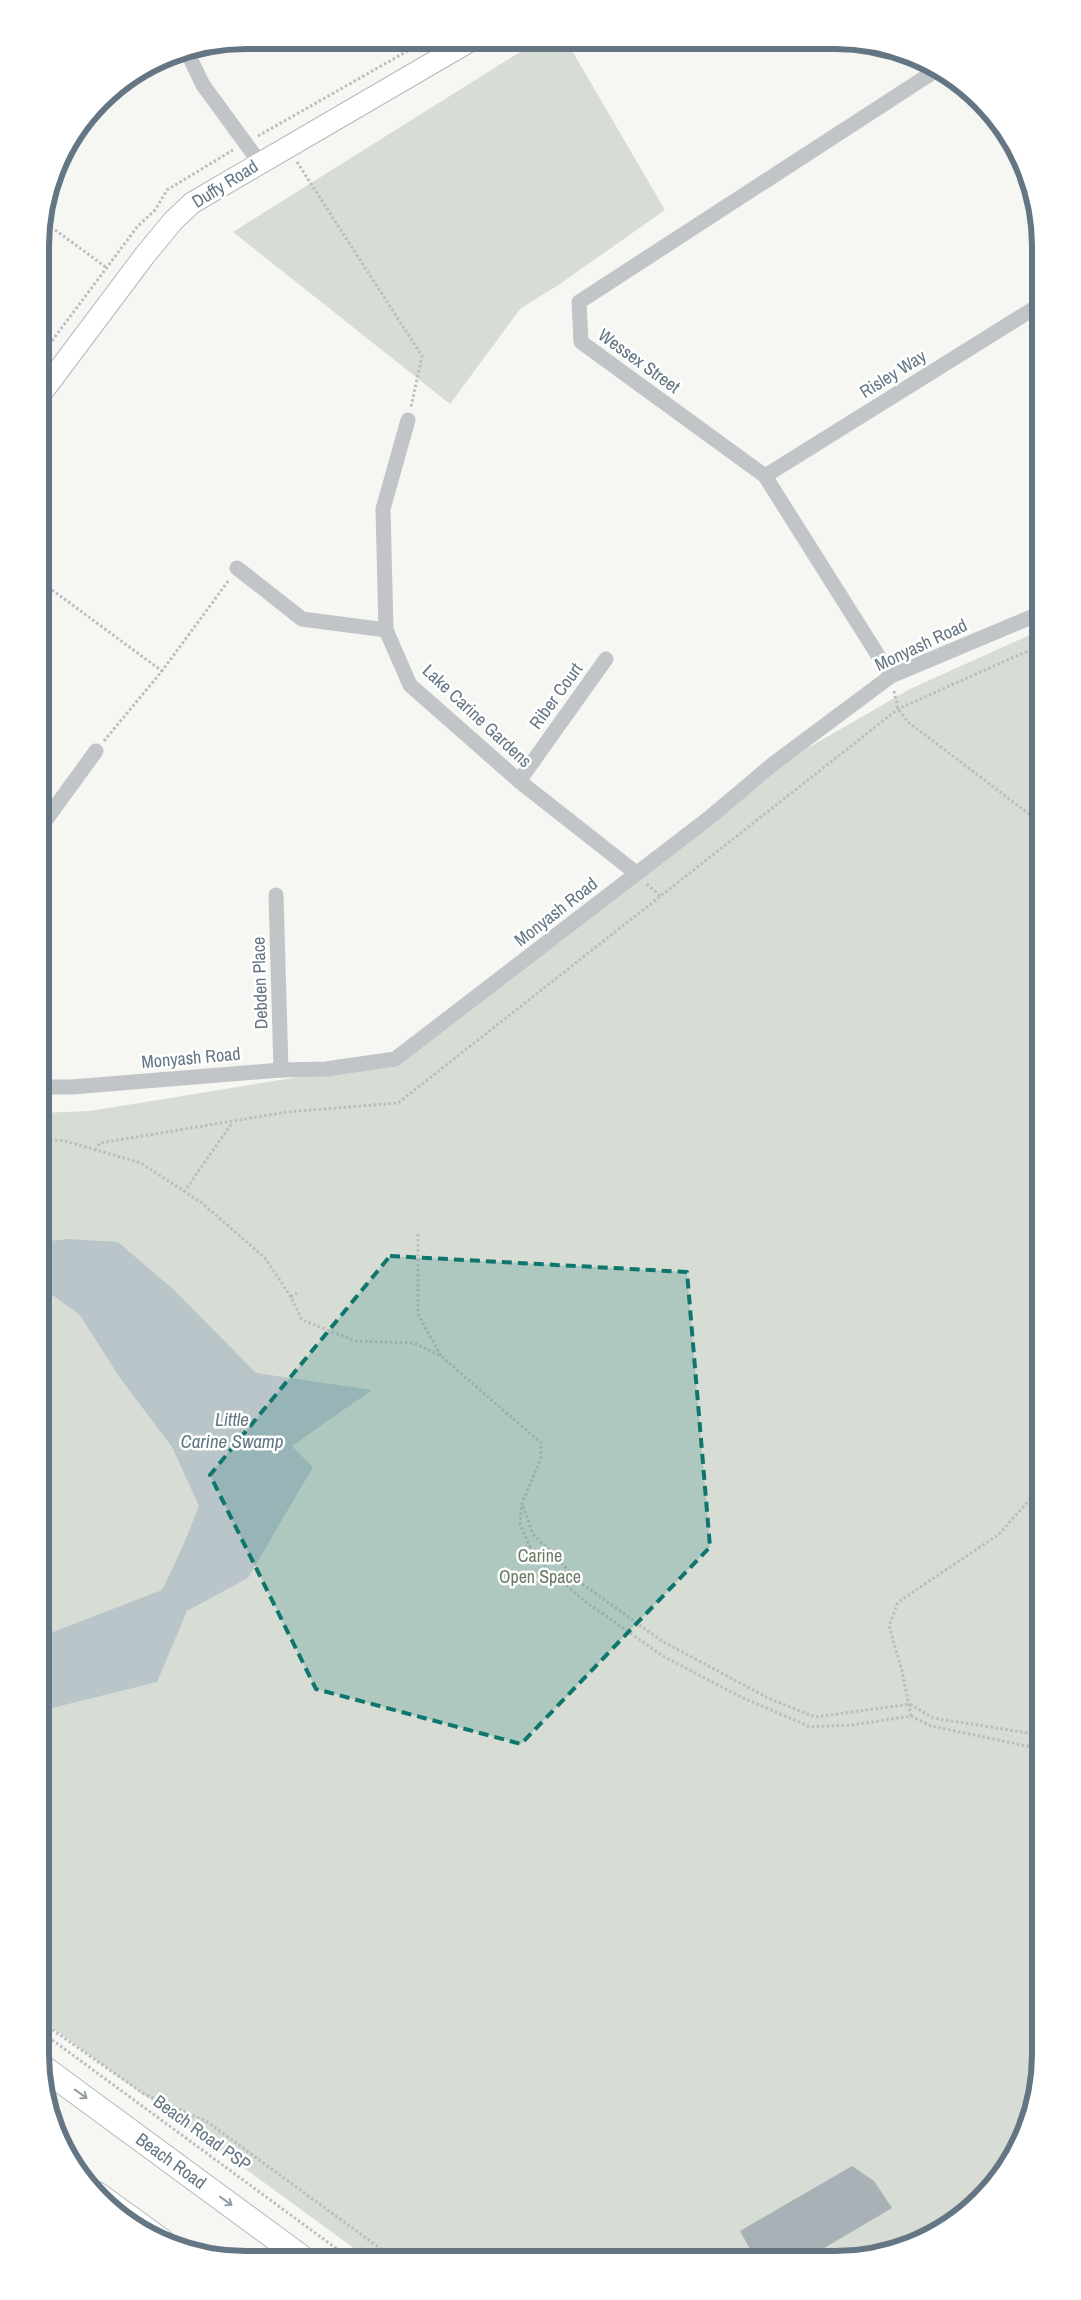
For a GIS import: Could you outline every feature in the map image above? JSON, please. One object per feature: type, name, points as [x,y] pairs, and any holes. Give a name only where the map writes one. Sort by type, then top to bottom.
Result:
[{"type":"main road","name":"Duffy Road","points":[[49,383],[172,221],[192,203],[456,49]]},
{"type":"main road","name":"Beach Road","points":[[49,2071],[293,2251]]},
{"type":"street","points":[[189,57],[203,85],[260,163]]},
{"type":"street","name":"Wessex Street","points":[[890,676],[765,476],[581,342],[579,302],[931,73]]},
{"type":"street","name":"Risley Way","points":[[765,476],[1032,310]]},
{"type":"street","name":"Lake Carine Gardens","points":[[408,420],[383,508],[386,630],[410,685],[519,780],[636,874]]},
{"type":"street","points":[[237,568],[302,619],[386,630]]},
{"type":"street","name":"Monyash Road","points":[[49,1087],[281,1070],[326,1069],[395,1059],[709,818],[773,764],[890,676],[1032,616]]},
{"type":"street","name":"Riber Court","points":[[519,780],[606,659]]},
{"type":"street","points":[[49,816],[96,751]]},
{"type":"street","name":"Debden Place","points":[[276,895],[281,1070]]},
{"type":"path","points":[[298,165],[422,356],[408,420]]},
{"type":"path","points":[[50,226],[126,282]]},
{"type":"path","points":[[96,751],[162,671],[237,568]]},
{"type":"path","points":[[49,588],[162,671]]},
{"type":"path","points":[[890,676],[898,709],[908,722],[1032,815]]},
{"type":"path","points":[[184,1192],[232,1122]]},
{"type":"path","points":[[49,1140],[65,1141],[141,1163],[202,1203],[265,1258],[291,1297],[302,1320],[356,1341],[414,1343],[441,1356],[541,1443],[541,1458],[522,1503],[520,1524],[534,1556],[583,1600],[663,1656],[737,1695],[810,1727],[852,1725],[911,1716],[931,1726],[1032,1747]]},
{"type":"path","points":[[418,1234],[418,1314],[441,1356]]},
{"type":"path","points":[[291,1297],[297,1293]]},
{"type":"path","points":[[911,1716],[910,1704],[889,1626],[898,1602],[998,1535],[1032,1497]]},
{"type":"path","points":[[522,1503],[533,1534],[581,1583],[662,1641],[770,1699],[815,1717],[910,1704],[934,1718],[1032,1734]]},
{"type":"path","points":[[49,2027],[144,2094],[206,2121],[384,2251]]},
{"type":"path","name":"Beach Road PSP","points":[[49,2038],[340,2251]]},
{"type":"highlighted area","points":[[390,1256],[687,1272],[710,1547],[521,1744],[316,1689],[210,1475]]},
{"type":"green space","points":[[525,49],[571,49],[665,210],[557,286],[521,308],[450,404],[233,232]]},
{"type":"green space","name":"Carine Open Space","points":[[1032,634],[1032,2067],[1031,2080],[1022,2118],[1006,2153],[975,2194],[934,2225],[886,2245],[848,2251],[358,2251],[49,2026],[49,1113],[90,1111],[403,1060],[787,760],[910,689]]},
{"type":"water","name":"Little Carine Swamp","points":[[68,1239],[118,1242],[174,1290],[256,1373],[372,1390],[292,1446],[313,1467],[248,1578],[187,1611],[157,1682],[49,1709],[49,1634],[162,1590],[199,1506],[172,1447],[120,1378],[80,1315],[49,1294],[49,1241]]},
{"type":"building","points":[[852,2166],[874,2181],[892,2208],[819,2251],[751,2251],[740,2231]]}]
